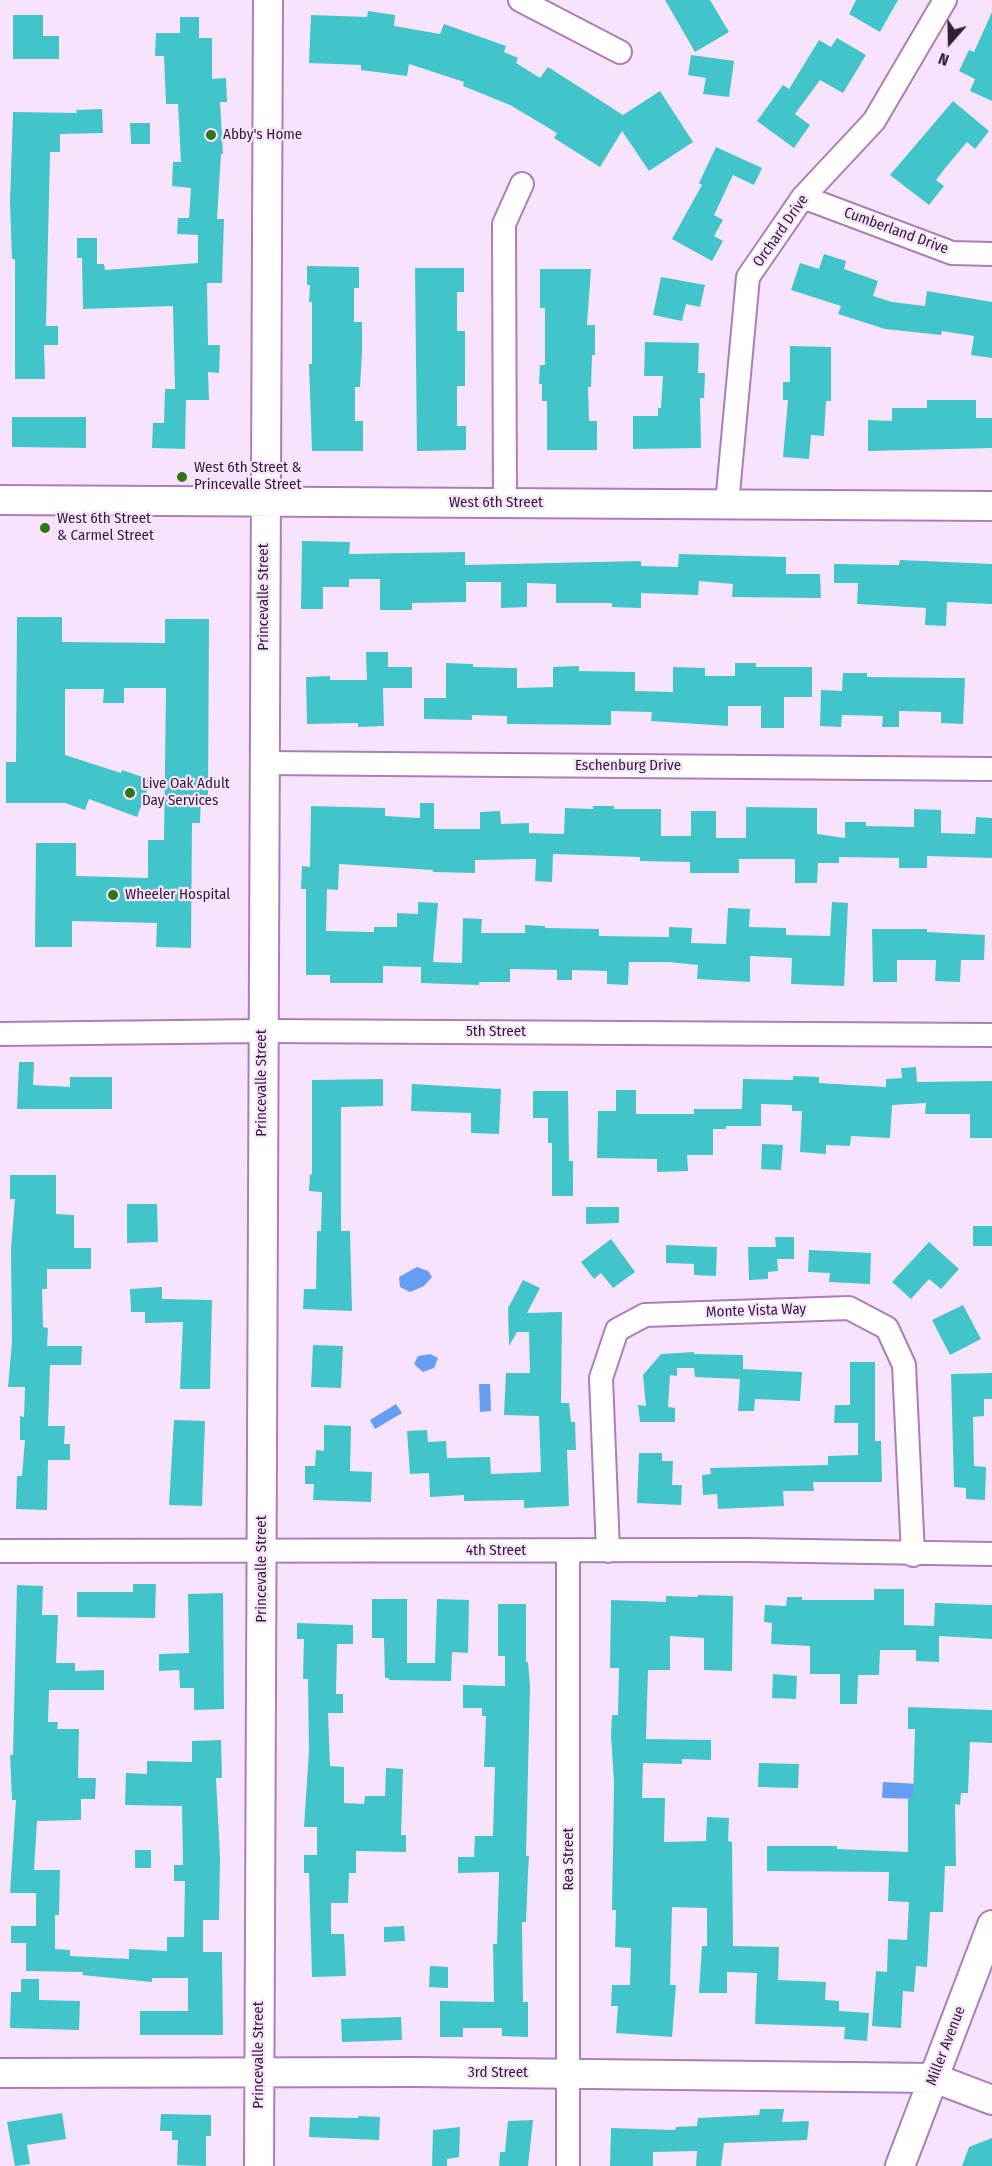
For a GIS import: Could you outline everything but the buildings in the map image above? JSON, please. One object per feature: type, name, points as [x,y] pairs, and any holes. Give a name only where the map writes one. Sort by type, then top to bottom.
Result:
[{"type":"street","name":"Princevalle Street","points":[[259,2166],[264,501],[268,0]]},
{"type":"street","points":[[520,0],[620,52]]},
{"type":"street","name":"Orchard Drive","points":[[727,504],[748,277],[803,197],[874,121],[945,0]]},
{"type":"street","points":[[505,503],[504,224],[522,184]]},
{"type":"street","name":"Cumberland Drive","points":[[803,197],[952,253],[992,254]]},
{"type":"street","name":"West 6th Street","points":[[0,500],[992,506]]},
{"type":"street","name":"Eschenburg Drive","points":[[263,763],[992,769]]},
{"type":"street","name":"5th Street","points":[[0,1034],[262,1030],[992,1035]]},
{"type":"street","name":"Monte Vista Way","points":[[608,1551],[600,1378],[617,1330],[645,1315],[849,1308],[887,1328],[904,1365],[913,1555]]},
{"type":"street","name":"4th Street","points":[[0,1551],[746,1550],[913,1555],[992,1554]]},
{"type":"street","name":"Rea Street","points":[[568,1552],[568,2166]]},
{"type":"street","name":"Miller Avenue","points":[[900,2166],[992,1925]]},
{"type":"street","name":"3rd Street","points":[[0,2073],[569,2073],[934,2078],[992,2100]]},
{"type":"water","points":[[417,1267],[428,1271],[432,1277],[424,1286],[410,1292],[400,1287],[399,1277]]},
{"type":"water","points":[[430,1354],[438,1358],[434,1368],[423,1372],[414,1364],[418,1356]]},
{"type":"water","points":[[479,1384],[490,1384],[491,1411],[480,1412]]},
{"type":"water","points":[[396,1404],[402,1413],[375,1429],[370,1420]]},
{"type":"water","points":[[883,1782],[918,1784],[918,1799],[882,1798]]},
{"type":"place","name":"Abby's Home","points":[[211,135]]},
{"type":"place","name":"West 6th Street & Princevalle Street","points":[[182,477]]},
{"type":"place","name":"West 6th Street & Carmel Street","points":[[45,528]]},
{"type":"place","name":"Live Oak Adult Day Services","points":[[130,793]]},
{"type":"place","name":"Wheeler Hospital","points":[[113,895]]}]
